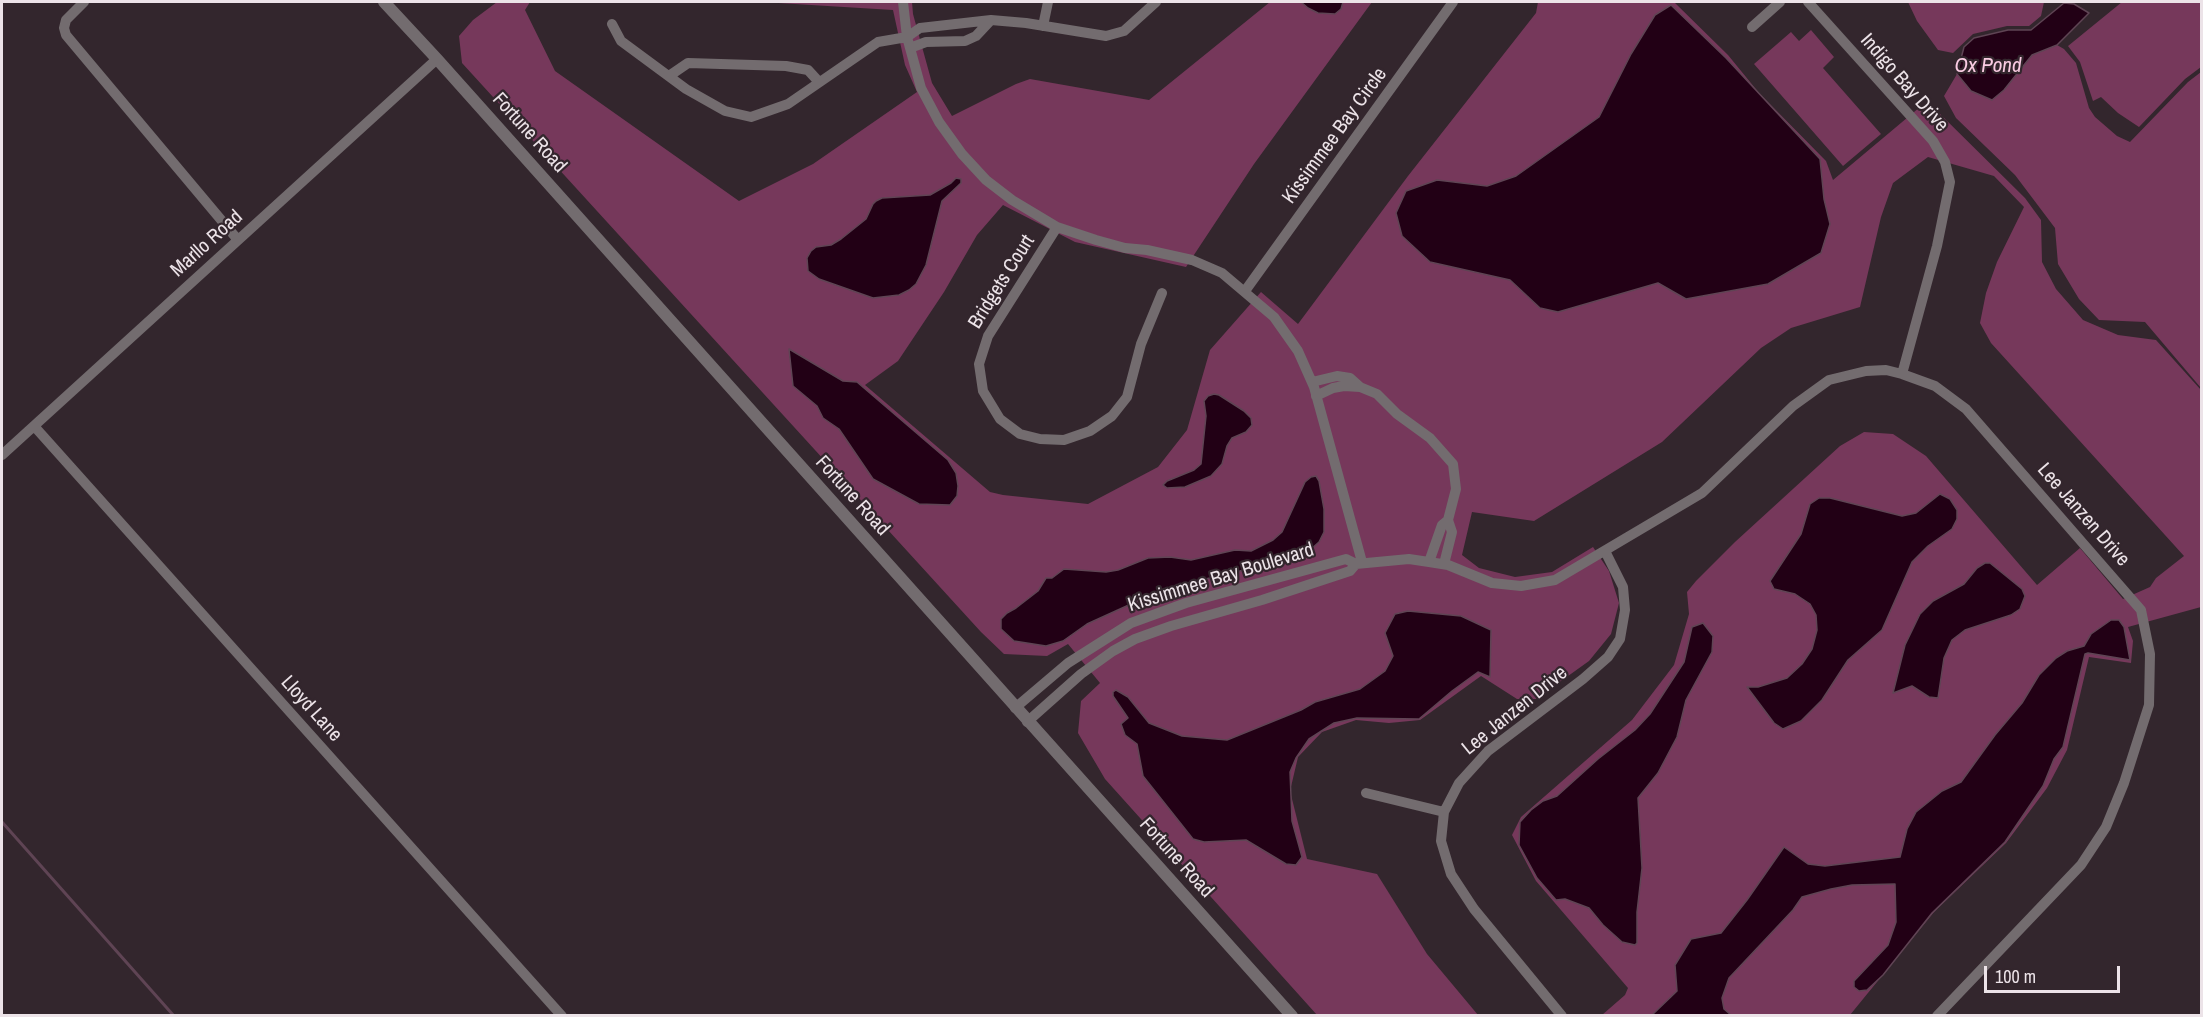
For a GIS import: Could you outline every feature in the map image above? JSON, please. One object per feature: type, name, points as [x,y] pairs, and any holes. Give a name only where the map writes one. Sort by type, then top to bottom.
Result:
[{"type":"street","points":[[84,2],[66,20],[64,28],[66,35],[238,240]]},
{"type":"street","name":"Fortune Road","points":[[384,2],[1292,1016]]},
{"type":"street","points":[[903,2],[908,43],[921,88],[939,122],[962,154],[986,180],[1012,200],[1057,226],[1125,248],[1147,250],[1192,260],[1222,273],[1274,317],[1298,351],[1312,382],[1359,563]]},
{"type":"street","points":[[1043,26],[1048,2]]},
{"type":"street","points":[[908,43],[920,28],[991,20],[1106,36],[1124,31],[1156,2]]},
{"type":"street","name":"Kissimmee Bay Circle","points":[[1245,291],[1453,2]]},
{"type":"street","points":[[1752,27],[1780,2]]},
{"type":"street","name":"Indigo Bay Drive","points":[[1808,2],[1933,141],[1945,162],[1950,182],[1937,246],[1902,374]]},
{"type":"street","points":[[612,24],[621,41],[686,89],[725,111],[751,117],[788,104],[878,42],[965,41],[976,36],[991,20]]},
{"type":"street","name":"Marllo Road","points":[[2,455],[437,59]]},
{"type":"street","points":[[669,76],[688,63],[786,66],[808,70],[819,82]]},
{"type":"street","name":"Bridgets Court","points":[[1057,226],[988,336],[979,364],[983,391],[1000,418],[1020,434],[1040,439],[1064,440],[1090,431],[1112,416],[1127,397],[1141,344],[1162,293]]},
{"type":"street","name":"Lee Janzen Drive","points":[[1359,563],[1409,558],[1444,564],[1492,583],[1521,586],[1555,580],[1702,493],[1793,406],[1828,380],[1866,371],[1886,370],[1935,386],[1966,409],[2141,610],[2150,654],[2149,705],[2124,783],[2106,827],[2081,865],[1937,1016]]},
{"type":"street","points":[[1312,382],[1337,376],[1350,378],[1360,387]]},
{"type":"street","points":[[1316,396],[1333,388],[1344,386],[1360,387],[1377,394],[1397,414],[1430,438],[1454,464],[1456,489],[1448,520],[1452,532],[1444,564]]},
{"type":"street","name":"Lloyd Lane","points":[[34,426],[562,1016]]},
{"type":"street","points":[[1429,562],[1442,525],[1448,520]]},
{"type":"street","name":"Lee Janzen Drive","points":[[1562,1016],[1474,909],[1451,874],[1441,841],[1444,812],[1459,783],[1488,751],[1583,679],[1608,657],[1620,639],[1625,610],[1623,587],[1605,551]]},
{"type":"street","name":"Kissimmee Bay Boulevard","points":[[1015,708],[1066,665],[1131,623],[1186,603],[1346,559],[1359,563]]},
{"type":"street","name":"Kissimmee Bay Boulevard","points":[[1027,722],[1077,677],[1113,651],[1136,639],[1350,571],[1359,563]]},
{"type":"street","points":[[1216,596],[1221,612]]},
{"type":"street","points":[[1066,665],[1077,677]]},
{"type":"street","points":[[1366,793],[1444,812]]},
{"type":"shaded area","points":[[497,2],[530,2],[525,10],[555,71],[739,201],[813,164],[917,92],[905,65],[893,10],[762,2],[912,2],[913,14],[932,83],[952,116],[1030,79],[1149,100],[1270,2],[1372,2],[1254,164],[1186,267],[1075,242],[1003,205],[977,235],[944,292],[898,361],[865,385],[990,492],[1088,504],[1158,467],[1187,430],[1210,350],[1261,292],[1298,324],[1408,176],[1536,13],[1538,2],[1674,2],[1728,55],[1759,93],[1826,161],[1833,180],[1920,107],[1937,111],[2025,198],[2041,220],[2042,262],[2056,289],[2083,320],[2118,335],[2156,340],[2201,390],[2201,607],[2128,627],[2133,641],[2131,663],[2089,657],[2067,750],[2047,788],[2006,843],[1934,912],[1850,1015],[1602,1015],[1625,995],[1628,988],[1536,881],[1512,835],[1521,817],[1632,720],[1674,665],[1689,614],[1687,592],[1696,581],[1840,446],[1864,432],[1893,434],[1926,456],[2037,585],[2080,548],[2123,599],[2150,587],[2156,578],[2184,556],[1991,343],[1980,323],[1986,293],[1997,262],[2024,207],[1994,176],[1928,157],[1893,183],[1881,217],[1860,307],[1791,328],[1761,348],[1662,442],[1534,521],[1472,512],[1462,555],[1479,568],[1515,577],[1552,572],[1593,547],[1609,571],[1619,603],[1611,634],[1589,661],[1536,699],[1517,699],[1481,676],[1420,720],[1389,723],[1356,720],[1322,732],[1298,757],[1290,791],[1307,859],[1377,874],[1427,954],[1478,1015],[1317,1015],[1105,779],[1078,733],[1081,701],[1100,683],[1068,644],[1047,656],[1004,654],[981,632],[462,63],[459,36],[473,20]]},
{"type":"shaded area","points":[[1908,2],[2044,2],[2041,16],[2029,26],[2007,26],[1973,34],[1953,53],[1938,50],[1917,21]]},
{"type":"shaded area","points":[[2122,2],[2201,2],[2201,67],[2185,79],[2139,127],[2118,113],[2101,97],[2093,101],[2080,62],[2068,46]]},
{"type":"shaded area","points":[[1811,30],[1834,57],[1823,68],[1881,134],[1843,166],[1754,64],[1791,32],[1799,41]]},
{"type":"shaded area","name":"Ox Pond","points":[[2057,45],[2064,49],[2076,63],[2089,108],[2095,117],[2117,136],[2130,142],[2188,82],[2201,72],[2201,388],[2145,322],[2099,320],[2079,299],[2058,264],[2055,228],[2015,175],[1956,118],[1944,96],[1957,74],[1971,91],[2004,90],[2032,55]]},
{"type":"water","points":[[1301,2],[1343,2],[1341,9],[1335,14],[1318,13]]},
{"type":"water","name":"Ox Pond","points":[[2064,3],[2074,4],[2089,13],[2057,45],[2032,55],[2004,90],[1992,100],[1971,91],[1957,74],[1964,47],[1974,38],[2008,30],[2031,30]]},
{"type":"water","points":[[1671,5],[1726,58],[1820,159],[1824,199],[1830,224],[1821,253],[1768,284],[1686,299],[1658,283],[1558,312],[1540,308],[1510,280],[1430,262],[1402,236],[1396,213],[1406,191],[1437,180],[1487,186],[1516,176],[1599,117],[1631,54],[1655,15]]},
{"type":"water","points":[[956,178],[961,179],[961,183],[942,201],[926,265],[916,284],[909,290],[899,295],[873,298],[819,279],[808,271],[807,258],[811,251],[816,247],[831,245],[841,239],[866,219],[876,201],[882,198],[930,195]]},
{"type":"water","points":[[789,349],[843,381],[857,382],[948,460],[956,473],[958,486],[957,496],[950,505],[919,504],[873,479],[839,429],[823,418],[817,406],[793,386]]},
{"type":"water","points":[[1214,394],[1244,411],[1251,418],[1252,425],[1246,432],[1232,438],[1222,464],[1211,476],[1185,487],[1167,488],[1163,485],[1167,481],[1194,470],[1201,464],[1206,416],[1204,401],[1208,396]]},
{"type":"water","points":[[1316,476],[1324,509],[1324,532],[1319,542],[1309,551],[1287,558],[1258,561],[1252,567],[1234,573],[1191,582],[1142,599],[1087,624],[1063,641],[1046,646],[1014,641],[1001,629],[1001,619],[1007,613],[1038,591],[1046,578],[1052,578],[1064,569],[1106,572],[1118,570],[1148,558],[1170,557],[1191,560],[1235,550],[1251,551],[1273,540],[1282,532],[1305,482]]},
{"type":"water","points":[[1940,494],[1950,499],[1957,510],[1957,519],[1952,529],[1928,546],[1912,562],[1882,630],[1848,660],[1822,700],[1801,721],[1783,729],[1774,723],[1747,687],[1758,687],[1787,678],[1802,664],[1812,649],[1817,630],[1816,615],[1810,604],[1795,594],[1774,589],[1770,581],[1801,534],[1810,504],[1819,498],[1830,498],[1902,516],[1916,513]]},
{"type":"water","points":[[1990,563],[2022,589],[2025,596],[2020,609],[2011,615],[1965,630],[1952,640],[1944,658],[1938,698],[1929,697],[1912,686],[1893,693],[1905,645],[1920,614],[1933,601],[1964,584],[1977,568]]},
{"type":"water","points":[[1408,611],[1461,616],[1491,630],[1490,677],[1478,672],[1419,719],[1357,718],[1334,723],[1309,739],[1290,772],[1292,821],[1302,857],[1296,865],[1286,864],[1246,840],[1204,842],[1193,839],[1143,776],[1137,744],[1125,735],[1121,724],[1128,718],[1113,696],[1113,692],[1116,690],[1128,697],[1149,723],[1182,736],[1227,740],[1315,702],[1360,689],[1385,671],[1393,656],[1385,633],[1395,614]]},
{"type":"water","points":[[2111,620],[2119,620],[2124,627],[2130,660],[2085,654],[2063,747],[2054,759],[2043,786],[2005,842],[1932,913],[1883,975],[1867,990],[1859,991],[1854,987],[1854,981],[1888,945],[1896,922],[1895,884],[1852,885],[1802,897],[1793,910],[1729,978],[1722,998],[1724,1009],[1731,1015],[1652,1015],[1677,991],[1675,965],[1691,939],[1721,933],[1784,847],[1808,864],[1825,866],[1900,857],[1907,829],[1916,812],[1942,791],[1961,782],[1995,735],[2022,703],[2039,675],[2056,658],[2067,651],[2084,646],[2091,634]]},
{"type":"water","points":[[1703,623],[1713,636],[1712,652],[1686,700],[1677,737],[1658,773],[1638,798],[1642,868],[1637,912],[1637,943],[1635,945],[1622,942],[1589,908],[1565,899],[1556,900],[1537,878],[1519,845],[1520,822],[1543,801],[1557,796],[1635,730],[1650,714],[1684,662],[1692,627]]},
{"type":"waterway","points":[[2,822],[174,1016]]}]
